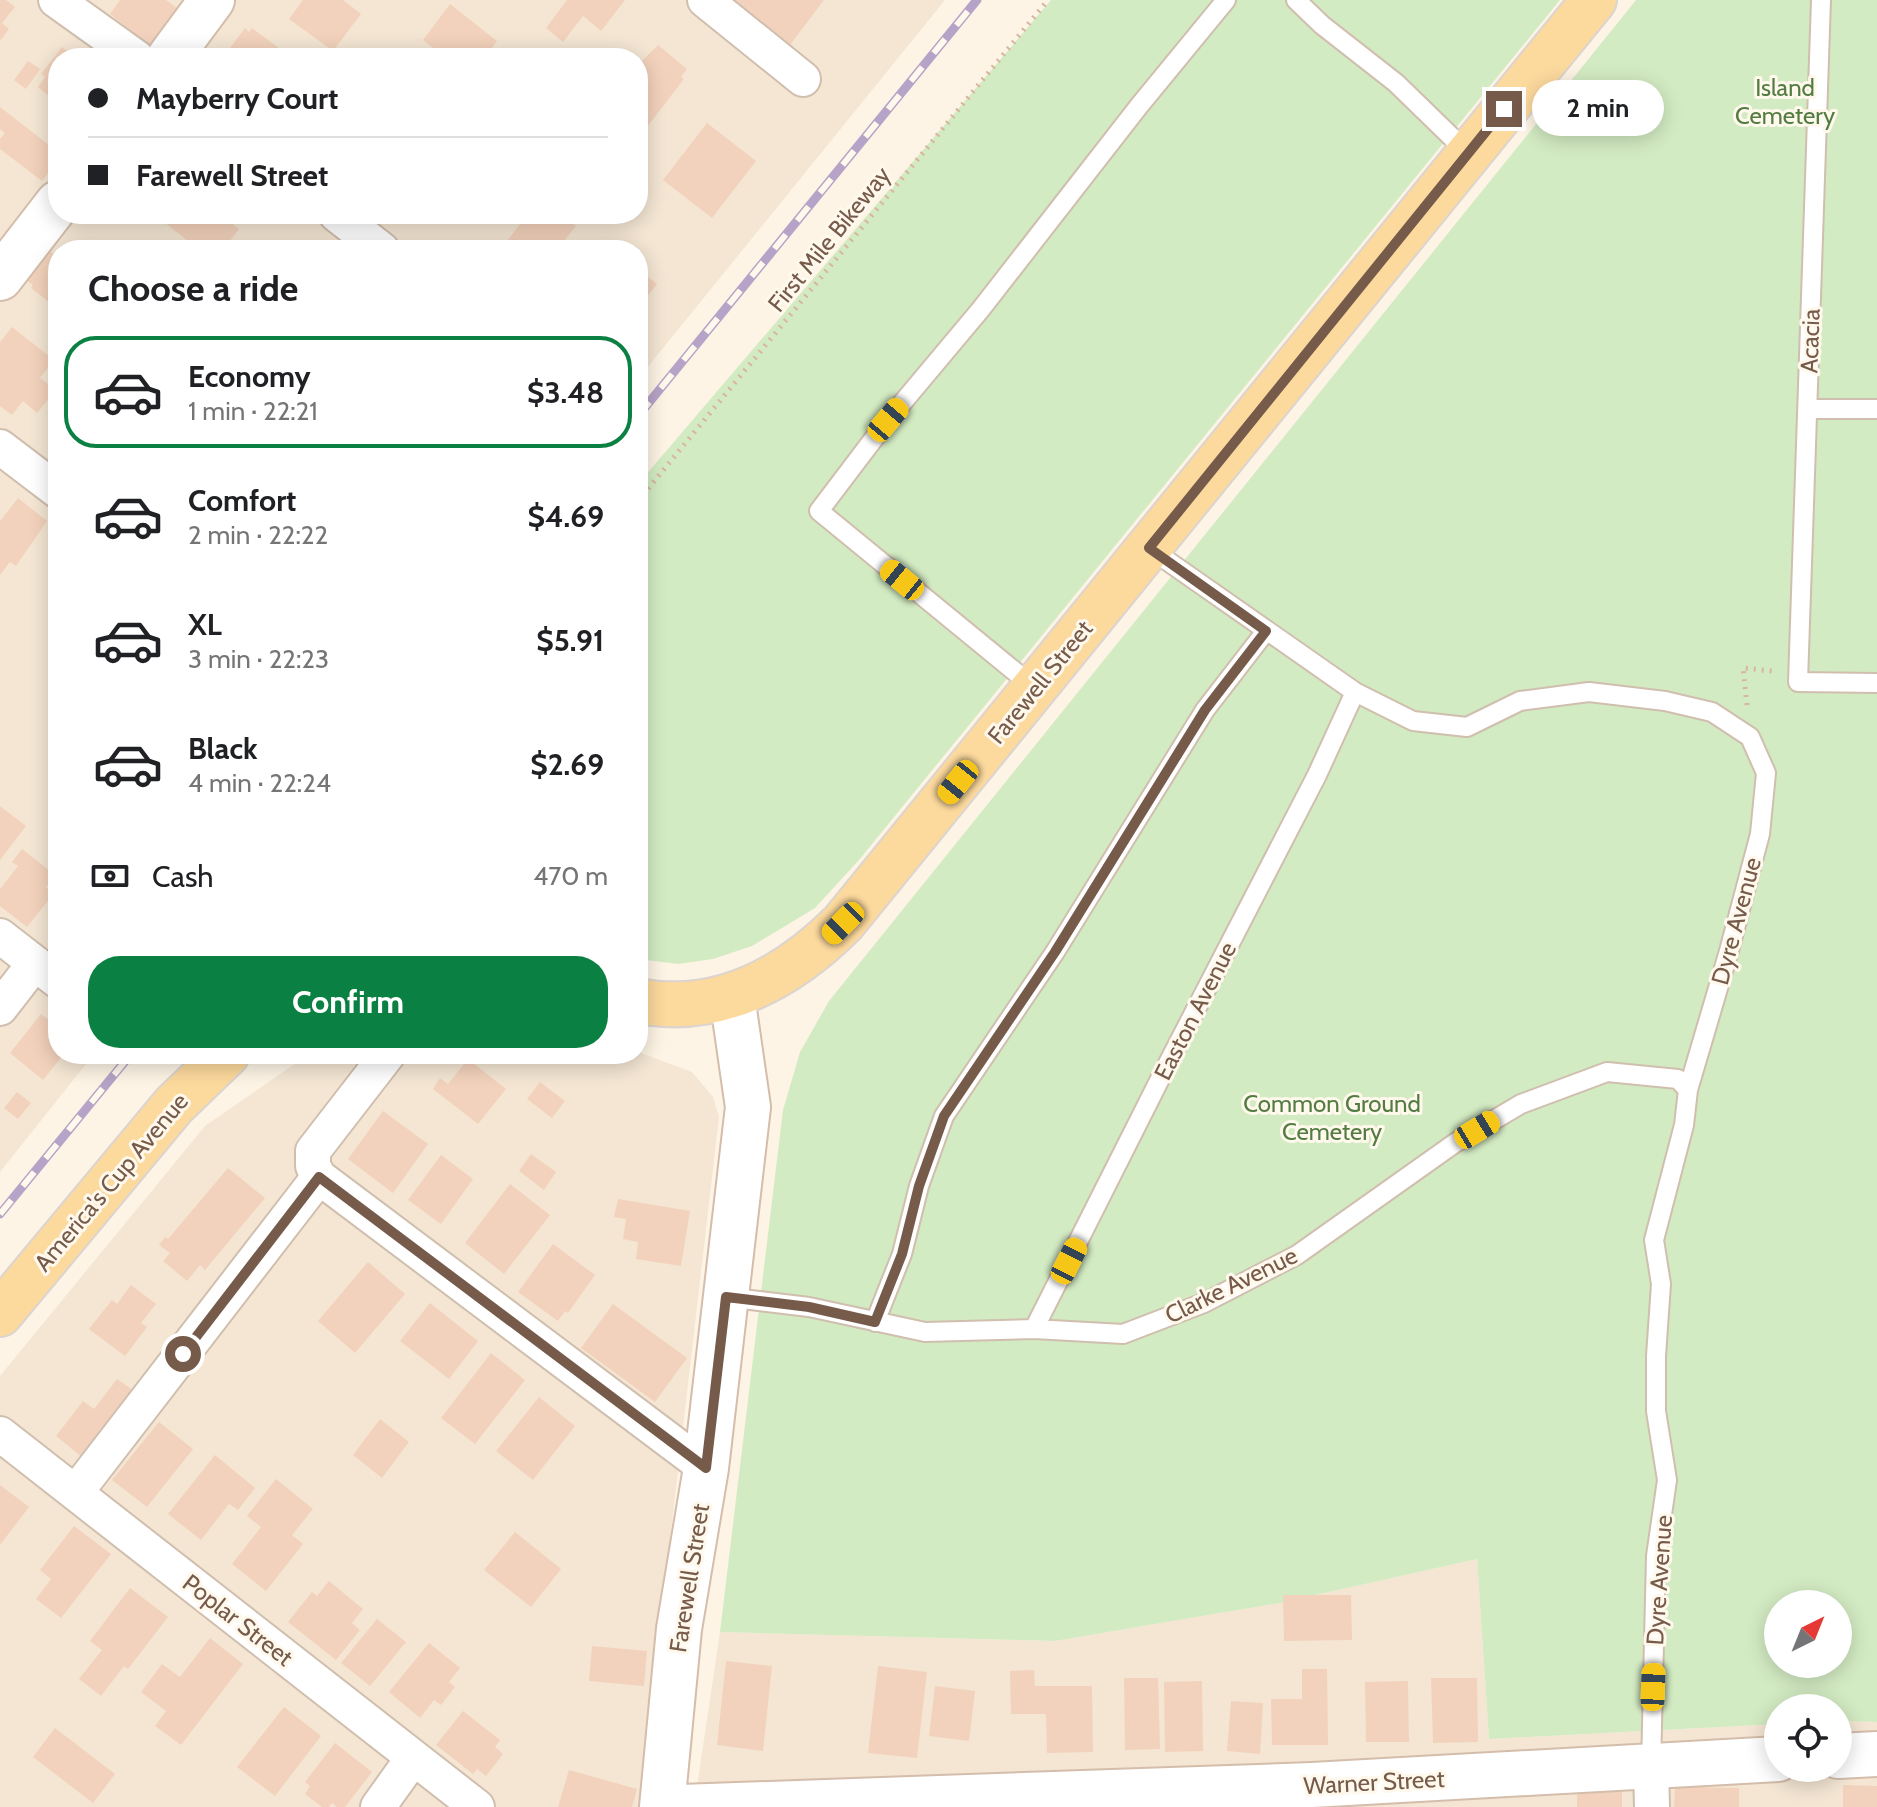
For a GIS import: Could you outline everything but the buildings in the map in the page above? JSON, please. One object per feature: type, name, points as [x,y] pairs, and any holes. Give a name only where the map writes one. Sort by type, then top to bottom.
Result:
[{"type":"main road","name":"Farewell Street","points":[[732,996],[796,962],[818,947],[843,923],[1594,0]]},
{"type":"main road","points":[[648,1003],[666,1006],[697,1004],[732,996]]},
{"type":"main road","name":"America's Cup Avenue","points":[[0,1314],[174,1105],[217,1064]]},
{"type":"street","points":[[56,0],[123,48]]},
{"type":"street","points":[[176,48],[212,0]]},
{"type":"street","points":[[705,0],[803,79]]},
{"type":"street","points":[[0,278],[48,216]]},
{"type":"street","points":[[349,224],[369,240]]},
{"type":"street","points":[[0,447],[48,483]]},
{"type":"street","points":[[0,936],[47,972],[0,1008]]},
{"type":"street","name":"Farewell Street","points":[[662,1807],[679,1629],[706,1468],[748,1107],[732,996]]},
{"type":"street","points":[[380,1064],[313,1151],[313,1166],[319,1177],[706,1468]]},
{"type":"street","points":[[76,1492],[319,1177]]},
{"type":"street","name":"Poplar Street","points":[[0,1434],[477,1807]]},
{"type":"street","points":[[1852,1755],[1877,1754]]},
{"type":"street","points":[[378,1807],[413,1758]]},
{"type":"street","name":"Warner Street","points":[[681,1807],[1651,1787],[1764,1762]]},
{"type":"lane","points":[[1035,688],[819,511],[888,420],[981,309],[1226,0]]},
{"type":"lane","points":[[1296,0],[1322,25],[1396,83],[1468,153]]},
{"type":"lane","name":"Acacia","points":[[1798,676],[1821,0]]},
{"type":"lane","points":[[1808,409],[1877,409]]},
{"type":"lane","points":[[1149,548],[1355,692],[1413,721],[1467,727],[1520,701],[1589,692],[1665,701],[1712,712],[1750,737]]},
{"type":"lane","points":[[875,1322],[902,1254],[919,1186],[944,1116],[1055,952],[1205,710],[1266,631]]},
{"type":"lane","points":[[1798,676],[1877,683]]},
{"type":"lane","name":"Easton Avenue","points":[[1034,1329],[1317,775],[1355,692]]},
{"type":"lane","name":"Dyre Avenue","points":[[1651,1787],[1656,1556],[1667,1480],[1656,1411],[1661,1284],[1654,1240],[1684,1125],[1688,1090],[1760,834],[1766,773],[1750,737]]},
{"type":"lane","name":"Clarke Avenue","points":[[726,1297],[809,1307],[925,1332],[1034,1329],[1123,1334],[1204,1303],[1297,1255],[1444,1151],[1521,1104],[1607,1072],[1678,1079],[1688,1090]]},
{"type":"path","name":"First Mile Bikeway","points":[[648,489],[1048,0]]},
{"type":"path","points":[[1750,737],[1743,668],[1798,676]]},
{"type":"shaded area","points":[[0,0],[945,0],[648,367],[648,240],[48,240],[48,1064],[86,1064],[0,1172]]},
{"type":"shaded area","points":[[648,1056],[692,1072],[713,1097],[719,1117],[639,1807],[0,1807],[0,1376],[205,1126],[295,1064],[648,1064]]},
{"type":"shaded area","points":[[1477,1559],[1489,1739],[1764,1725],[1764,1782],[1852,1782],[1852,1721],[1877,1722],[1877,1807],[694,1807],[720,1632],[1055,1641],[1280,1603]]},
{"type":"green space","points":[[1051,0],[1560,0],[859,860],[815,908],[752,946],[713,959],[678,964],[648,960],[648,472]]},
{"type":"green space","name":"Common Ground Cemetery","points":[[1636,0],[1877,0],[1877,1722],[1852,1721],[1852,1694],[1764,1694],[1764,1725],[1489,1739],[1477,1559],[1280,1603],[1055,1641],[720,1632],[783,1110],[800,1052],[829,1001]]},
{"type":"railway","points":[[648,404],[977,0]]},
{"type":"railway","points":[[0,1214],[123,1064]]},
{"type":"route","points":[[183,1354],[319,1177],[706,1468],[726,1297],[809,1307],[875,1322],[902,1254],[919,1186],[944,1116],[1055,952],[1205,710],[1266,631],[1149,548],[1504,109]]},
{"type":"park label","name":"Island Cemetery","points":[[1785,101]]}]
